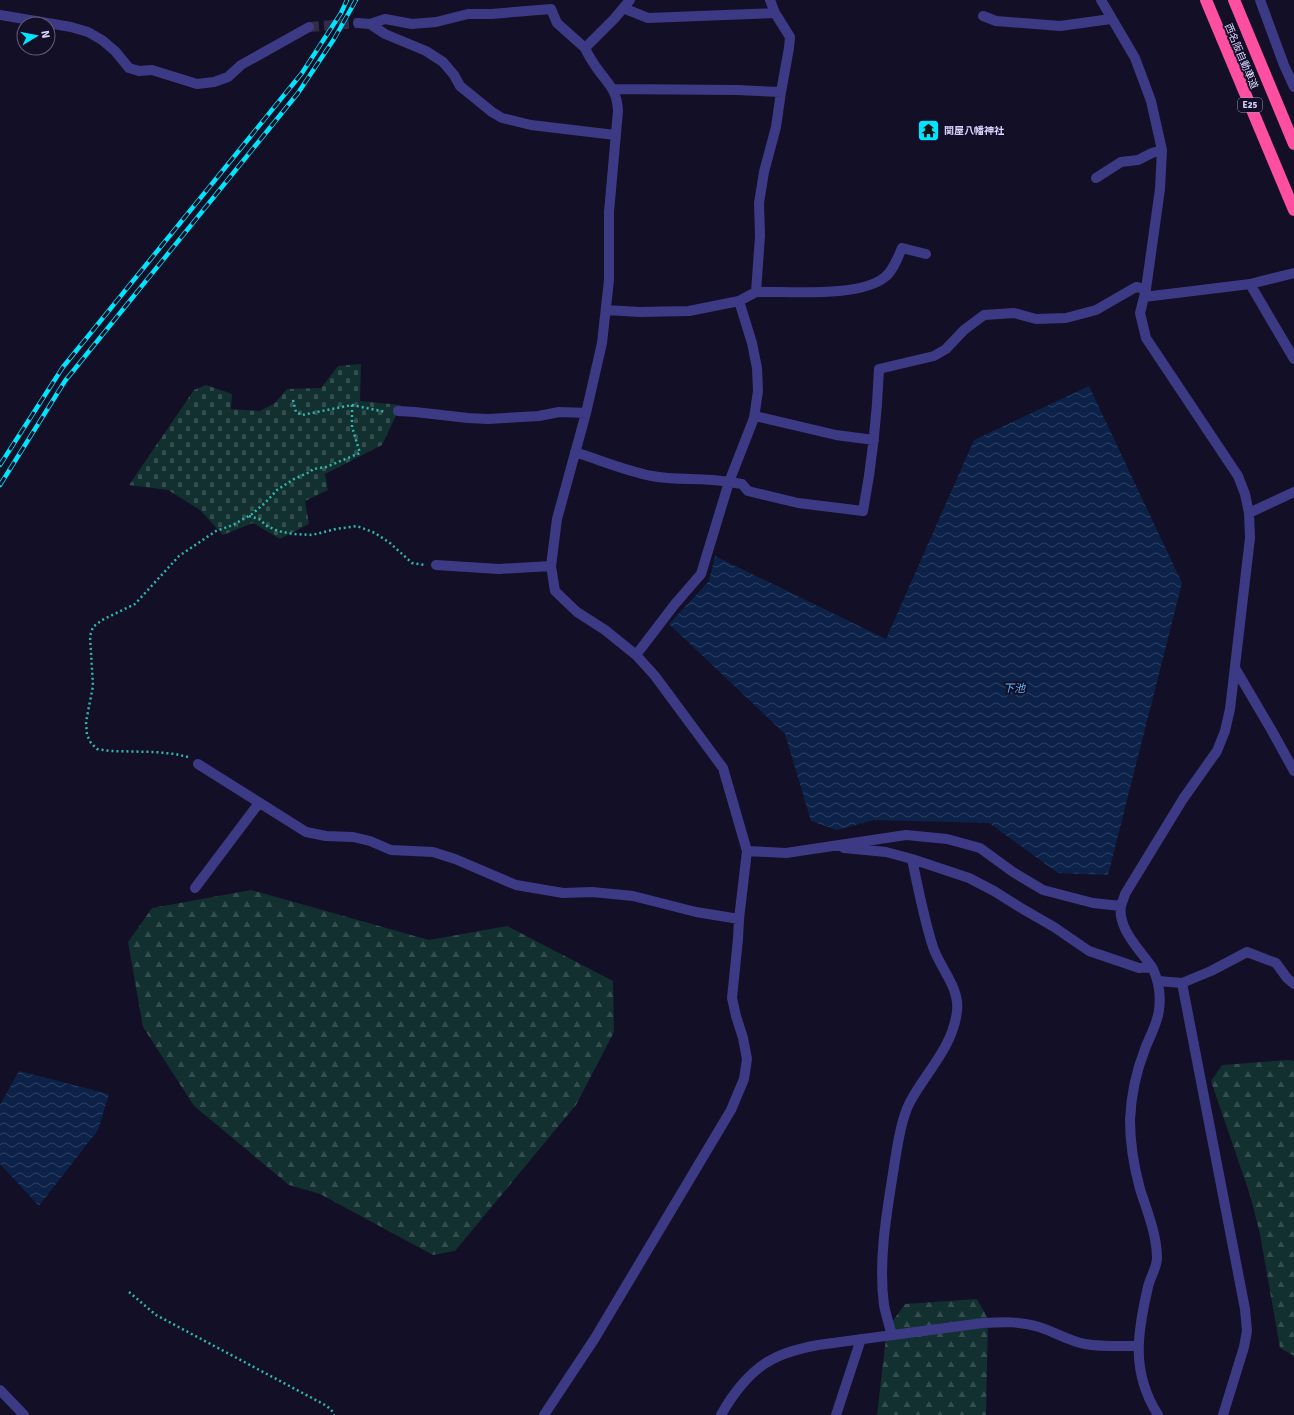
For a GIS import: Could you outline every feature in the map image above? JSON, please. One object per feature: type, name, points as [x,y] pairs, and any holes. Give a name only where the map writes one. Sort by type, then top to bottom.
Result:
[{"type":"highway","name":"西名阪自動車道","points":[[1206,0],[1294,210]]},
{"type":"highway","name":"西名阪自動車道","points":[[1234,0],[1294,144]]},
{"type":"street","points":[[585,48],[630,0]]},
{"type":"street","points":[[756,292],[760,236],[759,203],[764,172],[776,127],[790,37],[775,13],[770,0]]},
{"type":"street","points":[[1102,0],[1135,58],[1151,101],[1162,150],[1160,190],[1145,293],[1140,313],[1146,338],[1238,476],[1249,513],[1250,538],[1230,708],[1225,731],[1217,750],[1183,799],[1125,894],[1121,906],[1121,917],[1126,929],[1152,967],[1158,981],[1160,993],[1159,1012],[1140,1063],[1132,1094],[1130,1121],[1135,1171],[1152,1224],[1158,1257],[1149,1282],[1142,1310],[1138,1346],[1139,1369],[1144,1389],[1158,1415]]},
{"type":"street","points":[[1260,0],[1284,65],[1294,87]]},
{"type":"street","points":[[623,8],[648,18],[775,13]]},
{"type":"street","points":[[358,23],[370,24],[385,19],[412,24],[436,22],[468,14],[491,14],[551,9],[557,23],[585,48],[595,66],[613,89],[617,100],[609,212],[609,280],[606,310],[602,343],[586,413],[557,519],[551,566],[555,591],[577,612],[605,630],[636,654],[655,676],[724,768],[747,851],[738,919],[738,939],[732,998],[747,1059],[744,1079],[731,1110],[712,1142],[595,1338],[544,1415]]},
{"type":"street","points":[[0,15],[71,27],[88,32],[102,40],[115,51],[129,68],[139,71],[152,70],[197,84],[214,82],[228,77],[241,65],[309,27]]},
{"type":"street","points":[[983,16],[996,20],[1060,26],[1112,19]]},
{"type":"street","points":[[370,24],[385,34],[426,51],[443,62],[454,74],[460,86],[492,112],[502,118],[531,125],[615,135]]},
{"type":"street","points":[[613,89],[737,90],[781,92]]},
{"type":"street","points":[[1096,178],[1121,162],[1138,160],[1162,150]]},
{"type":"street","points":[[606,310],[646,312],[689,311],[739,301],[756,292],[826,292],[847,290],[870,285],[885,277],[894,265],[902,248],[926,254]]},
{"type":"street","points":[[575,452],[651,476],[676,479],[712,479],[742,484],[748,492],[798,503],[863,511],[874,440],[879,369],[934,356],[946,349],[964,330],[984,315],[1014,313],[1036,319],[1066,318],[1096,310],[1136,287],[1145,293],[1250,284],[1294,273]]},
{"type":"street","points":[[1250,284],[1294,359]]},
{"type":"street","points":[[636,654],[675,604],[701,574],[729,482],[755,416],[758,391],[757,368],[750,336],[739,301]]},
{"type":"street","points":[[398,411],[488,419],[539,416],[559,412],[586,413]]},
{"type":"street","points":[[755,416],[836,435],[874,440]]},
{"type":"street","points":[[1249,513],[1291,494],[1294,504]]},
{"type":"street","points":[[436,565],[499,569],[551,566]]},
{"type":"street","points":[[1235,668],[1294,771]]},
{"type":"street","points":[[198,764],[306,832],[370,841],[391,850],[433,852],[456,859],[516,885],[563,893],[592,892],[633,896],[696,912],[738,919]]},
{"type":"street","points":[[195,888],[259,803]]},
{"type":"street","points":[[747,851],[786,853],[906,835],[947,839],[980,848],[1013,872],[1043,890],[1092,903],[1121,906]]},
{"type":"street","points":[[834,846],[886,852],[941,868],[976,881],[1054,927],[1089,951],[1139,968],[1152,967]]},
{"type":"street","points":[[892,1335],[884,1306],[882,1274],[885,1230],[899,1138],[910,1103],[940,1055],[954,1028],[957,1010],[955,993],[934,948],[918,891],[912,859]]},
{"type":"street","points":[[1158,981],[1182,983],[1211,972],[1247,952],[1276,963],[1287,978],[1294,984]]},
{"type":"street","points":[[1182,983],[1246,1316],[1247,1331],[1244,1347],[1223,1415]]},
{"type":"street","points":[[721,1415],[745,1380],[770,1360],[798,1349],[861,1339],[983,1323],[1002,1322],[1024,1323],[1039,1327],[1071,1341],[1086,1344],[1100,1346],[1138,1346]]},
{"type":"street","points":[[836,1415],[861,1339]]},
{"type":"street","points":[[0,1390],[24,1415]]},
{"type":"path","points":[[293,400],[296,412],[302,415],[352,405],[384,412],[398,411]]},
{"type":"path","points":[[198,764],[196,759],[175,754],[110,751],[97,749],[91,743],[87,735],[86,722],[93,686],[90,636],[93,627],[102,620],[135,604],[179,556],[216,531],[233,525],[249,516],[266,503],[277,490],[313,469],[326,467],[360,453],[352,427],[352,405]]},
{"type":"path","points":[[249,516],[259,519],[267,526],[278,532],[293,534],[312,534],[357,526],[375,533],[390,543],[412,563],[436,565]]},
{"type":"path","points":[[129,1292],[156,1315],[327,1406],[334,1415]]},
{"type":"green space","points":[[361,364],[360,401],[401,405],[382,445],[325,474],[328,490],[305,501],[309,524],[280,539],[253,523],[223,535],[200,510],[168,490],[129,485],[194,390],[206,385],[232,394],[231,409],[260,411],[275,403],[287,389],[321,388],[338,366]]},
{"type":"green space","points":[[251,890],[429,940],[507,926],[613,981],[614,1032],[576,1105],[455,1251],[433,1255],[320,1194],[289,1185],[194,1106],[143,1027],[128,942],[152,908]]},
{"type":"green space","points":[[1288,1060],[1294,1061],[1294,1356],[1280,1348],[1260,1234],[1250,1195],[1211,1081],[1222,1065]]},
{"type":"green space","points":[[977,1299],[988,1319],[986,1415],[877,1415],[887,1329],[905,1304]]},
{"type":"water","name":"下池","points":[[1089,386],[1182,583],[1108,875],[1058,873],[989,823],[874,820],[837,830],[811,821],[785,734],[669,624],[709,581],[715,556],[886,639],[974,440]]},
{"type":"water","points":[[19,1071],[109,1094],[98,1130],[39,1206],[0,1164],[0,1105]]},
{"type":"tunnel","points":[[309,27],[358,23]]},
{"type":"railway","points":[[0,465],[63,367],[302,73],[341,13],[347,0]]},
{"type":"railway","points":[[0,485],[65,381],[298,93],[334,39],[356,0]]},
{"type":"place","name":"関屋八幡神社","points":[[929,130]]}]
